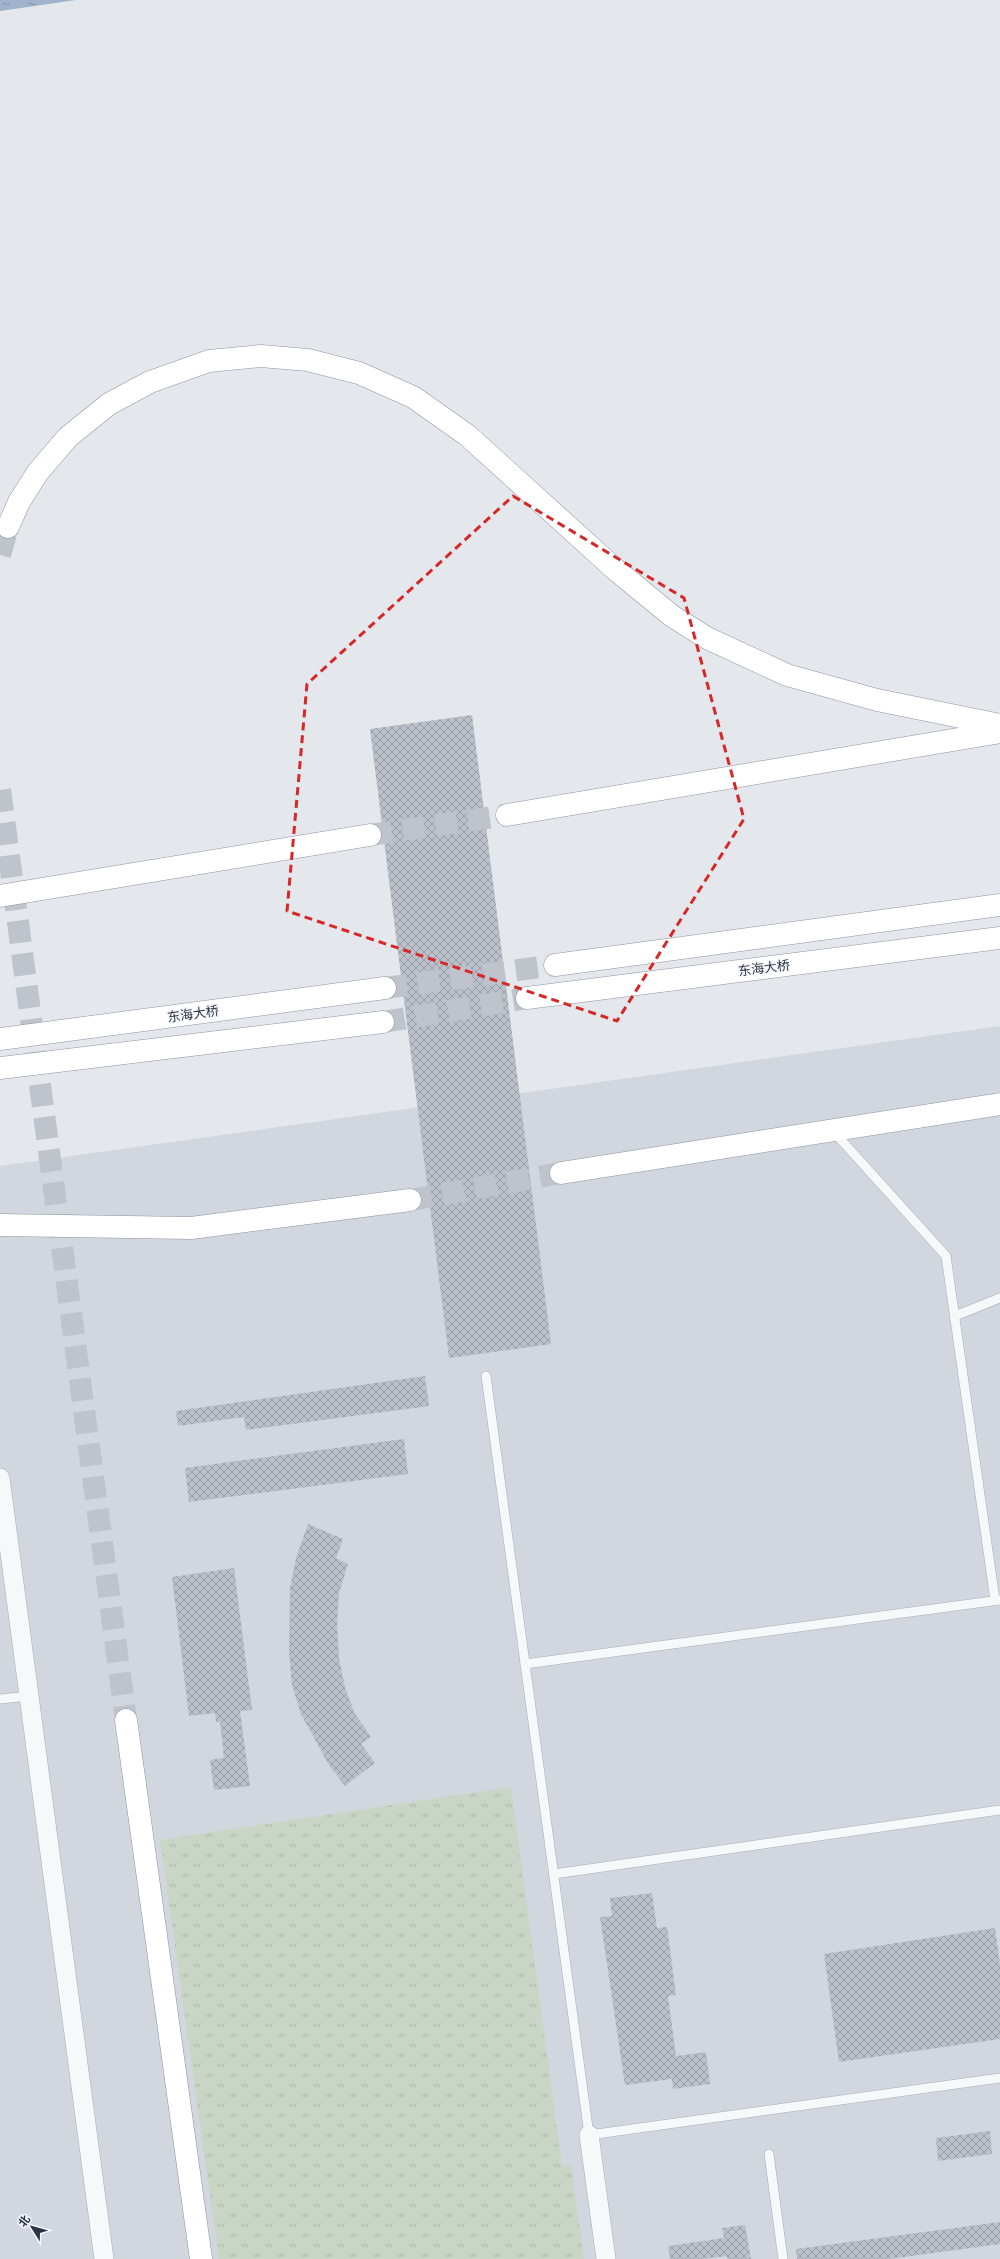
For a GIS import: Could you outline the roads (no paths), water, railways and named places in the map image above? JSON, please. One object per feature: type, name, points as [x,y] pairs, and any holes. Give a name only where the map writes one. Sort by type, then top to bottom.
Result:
[{"type":"highway","points":[[8,527],[19,502],[38,472],[68,437],[108,404],[150,382],[209,360],[261,356],[308,360],[358,373],[413,397],[467,434],[616,570],[672,616],[707,638],[787,675],[877,700],[1000,725]]},
{"type":"highway","points":[[507,814],[1000,732]]},
{"type":"highway","points":[[0,896],[370,835]]},
{"type":"highway","points":[[555,965],[1000,905]]},
{"type":"highway","name":"东海大桥","points":[[527,998],[1000,938]]},
{"type":"highway","name":"东海大桥","points":[[0,1039],[385,988]]},
{"type":"highway","points":[[0,1068],[383,1022]]},
{"type":"highway","points":[[561,1173],[834,1132],[1000,1104]]},
{"type":"highway","points":[[0,1225],[191,1228],[410,1200]]},
{"type":"highway","points":[[126,1720],[201,2259]]},
{"type":"street","points":[[0,1478],[104,2259]]},
{"type":"street","points":[[589,2135],[606,2259]]},
{"type":"lane","points":[[526,1664],[997,1600],[946,1256],[834,1132]]},
{"type":"lane","points":[[955,1316],[1000,1298]]},
{"type":"lane","points":[[486,1376],[589,2135],[1000,2078]]},
{"type":"lane","points":[[0,1699],[29,1696]]},
{"type":"lane","points":[[554,1874],[1000,1810]]},
{"type":"lane","points":[[769,2154],[783,2259]]},
{"type":"water","points":[[0,0],[76,0],[0,11]]},
{"type":"tunnel","points":[[0,555],[8,527]]},
{"type":"tunnel","points":[[0,790],[126,1720]]},
{"type":"tunnel","points":[[370,835],[507,815]]},
{"type":"tunnel","points":[[385,988],[555,965]]},
{"type":"tunnel","points":[[383,1022],[527,998]]},
{"type":"tunnel","points":[[410,1200],[561,1173]]}]
